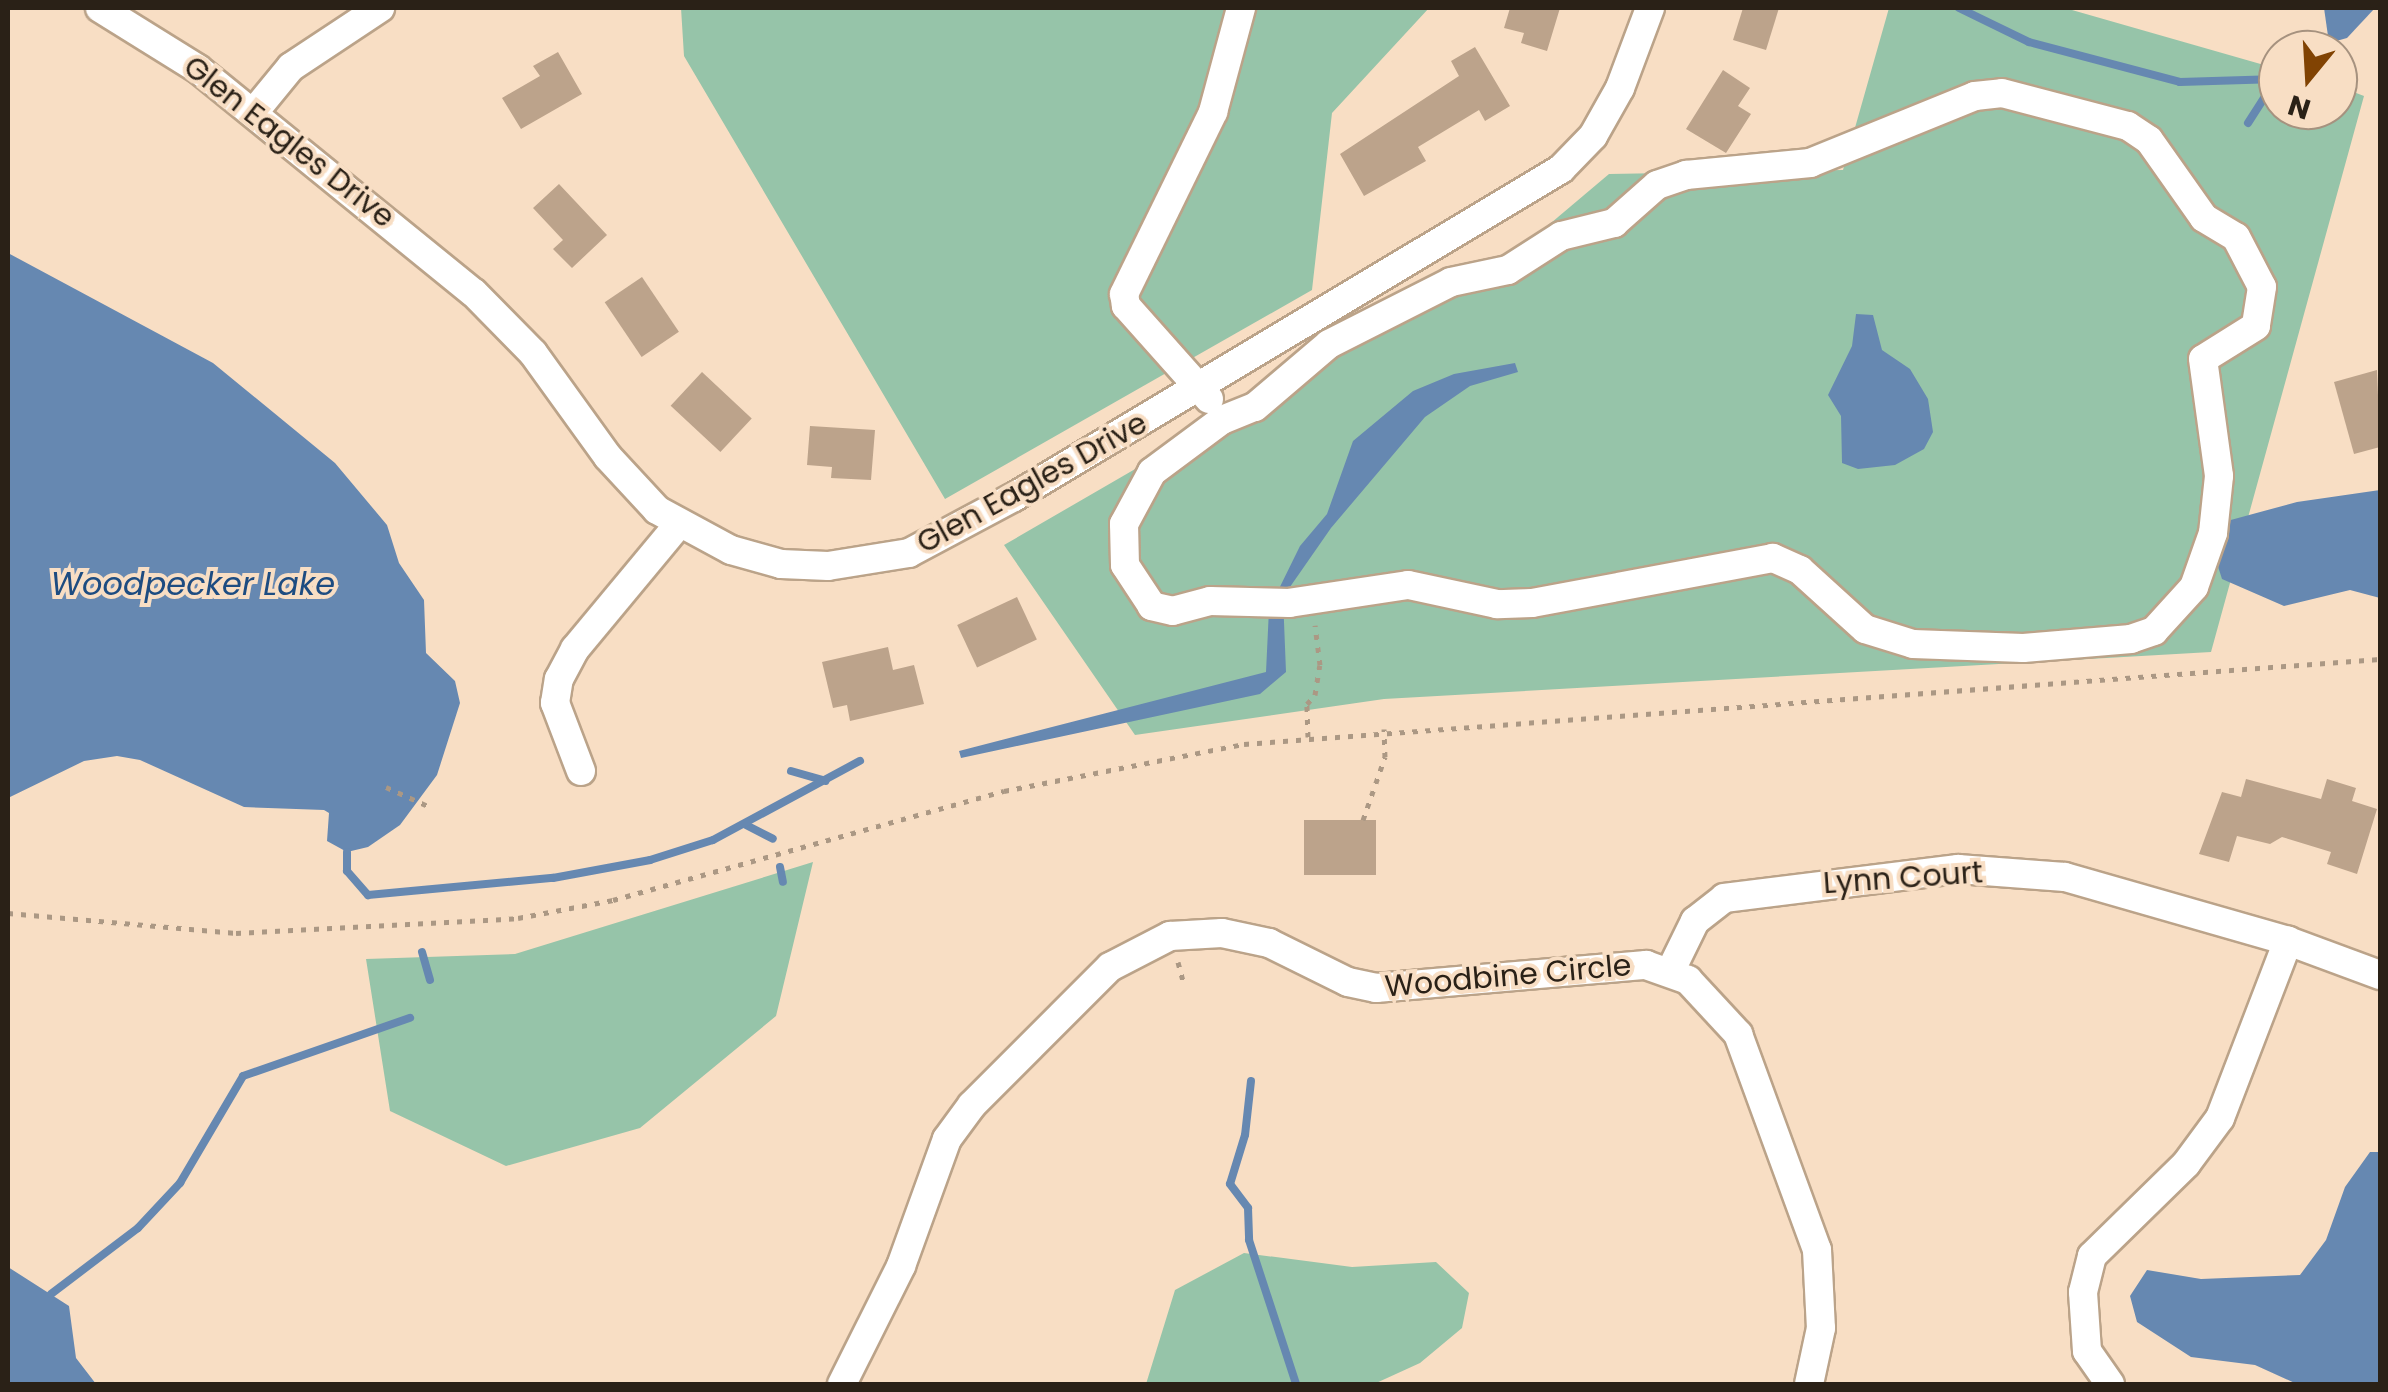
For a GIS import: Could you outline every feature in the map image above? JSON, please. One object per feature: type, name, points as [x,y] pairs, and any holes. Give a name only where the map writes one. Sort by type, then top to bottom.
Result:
[{"type":"street","name":"Glen Eagles Drive","points":[[100,8],[254,112],[474,293],[533,354],[638,492],[678,526],[782,564],[874,562],[909,552],[1014,497],[1560,170],[1593,136],[1620,88],[1650,8]]},
{"type":"street","points":[[254,112],[291,67],[380,8]]},
{"type":"street","points":[[1222,420],[1201,387],[1126,306],[1124,294],[1213,112],[1240,8]]},
{"type":"street","points":[[2002,93],[2128,126],[2164,155],[2204,218],[2236,237],[2262,286],[2256,326],[2202,359],[2219,476],[2204,563],[2180,607],[2142,636],[2023,648],[1886,638],[1848,618],[1800,570],[1773,558],[1532,603],[1497,604],[1408,584],[1352,588],[1306,598],[1162,610],[1142,596],[1124,565],[1124,524],[1138,490],[1164,462],[1222,420],[1254,407],[1330,344],[1451,282],[1508,270],[1562,236],[1614,223],[1657,184],[1686,175],[1810,163],[1974,96],[2002,93]]},
{"type":"street","points":[[581,771],[554,702],[559,679],[574,649],[678,526]]},
{"type":"street","name":"Lynn Court","points":[[1670,972],[1695,922],[1724,898],[1958,869],[2065,877],[2288,941],[2380,975]]},
{"type":"street","name":"Woodbine Circle","points":[[842,1384],[901,1266],[955,1128],[1110,967],[1170,936],[1222,932],[1269,943],[1376,988],[1646,965],[1670,972],[1708,996],[1738,1034],[1816,1250],[1821,1328],[1809,1384]]},
{"type":"street","points":[[2110,1384],[2088,1351],[2083,1292],[2092,1256],[2186,1164],[2220,1118],[2288,941]]},
{"type":"path","points":[[1308,737],[1307,704],[1320,666],[1313,628],[1352,588]]},
{"type":"path","points":[[8,912],[236,933],[518,918],[613,900],[1108,767],[1308,737],[2380,659]]},
{"type":"path","points":[[1364,820],[1385,757],[1384,729]]},
{"type":"path","points":[[386,786],[428,806]]},
{"type":"green space","points":[[681,8],[1429,8],[1332,113],[1312,290],[945,499],[684,56]]},
{"type":"green space","points":[[1889,8],[2065,8],[2258,63],[2258,130],[2355,130],[2211,652],[1384,699],[1135,735],[1004,545],[1532,239],[1609,174],[1843,170]]},
{"type":"green space","points":[[2358,94],[2364,96],[2358,118]]},
{"type":"green space","points":[[813,862],[776,1016],[640,1128],[506,1166],[390,1111],[366,959],[515,954]]},
{"type":"green space","points":[[1244,1253],[1352,1267],[1436,1262],[1469,1293],[1462,1328],[1420,1363],[1374,1384],[1146,1384],[1175,1290]]},
{"type":"water","points":[[2324,8],[2375,8],[2354,30],[2327,30]]},
{"type":"water","name":"Woodpecker Lake","points":[[8,253],[213,363],[335,463],[387,525],[399,563],[424,600],[426,653],[455,681],[460,703],[437,775],[400,825],[368,847],[347,852],[327,841],[329,813],[324,810],[244,807],[140,760],[117,756],[84,761],[8,798]]},
{"type":"water","points":[[1856,314],[1873,315],[1882,350],[1910,369],[1928,399],[1933,432],[1924,449],[1895,465],[1858,469],[1842,463],[1841,416],[1828,395],[1852,346]]},
{"type":"water","points":[[1515,363],[1518,372],[1470,386],[1425,417],[1331,528],[1283,597],[1286,672],[1260,694],[961,758],[959,751],[1266,672],[1269,609],[1300,546],[1327,514],[1353,441],[1413,391],[1454,374]]},
{"type":"water","points":[[2380,490],[2380,598],[2350,590],[2284,606],[2222,579],[2214,554],[2216,524],[2297,502]]},
{"type":"water","points":[[2370,1152],[2380,1152],[2380,1384],[2297,1384],[2255,1365],[2191,1357],[2137,1322],[2130,1296],[2147,1270],[2201,1279],[2300,1275],[2326,1240],[2345,1187]]},
{"type":"water","points":[[8,1267],[69,1306],[76,1358],[96,1384],[8,1384]]},
{"type":"building","points":[[1510,8],[1560,8],[1547,51],[1521,43],[1524,33],[1504,28]]},
{"type":"building","points":[[1743,8],[1779,8],[1766,50],[1733,40]]},
{"type":"building","points":[[1475,47],[1510,106],[1485,121],[1479,110],[1418,147],[1426,161],[1364,196],[1340,154],[1459,76],[1451,61]]},
{"type":"building","points":[[558,52],[582,94],[521,129],[502,98],[540,76],[533,66]]},
{"type":"building","points":[[1723,70],[1750,88],[1738,106],[1751,114],[1726,153],[1686,129]]},
{"type":"building","points":[[559,184],[607,235],[572,268],[553,249],[563,240],[533,208]]},
{"type":"building","points":[[642,277],[679,332],[642,357],[605,302]]},
{"type":"building","points":[[2377,370],[2380,447],[2354,454],[2334,382]]},
{"type":"building","points":[[702,372],[752,418],[720,452],[671,406]]},
{"type":"building","points":[[810,426],[875,430],[871,480],[831,478],[832,467],[807,465]]},
{"type":"building","points":[[1017,597],[1037,640],[977,667],[957,625]]},
{"type":"building","points":[[888,647],[893,670],[914,665],[924,704],[850,721],[847,705],[833,708],[822,662]]},
{"type":"building","points":[[2246,779],[2321,799],[2327,779],[2356,788],[2352,801],[2377,809],[2357,874],[2327,864],[2331,852],[2282,837],[2270,844],[2237,836],[2229,862],[2199,854],[2222,792],[2241,797]]},
{"type":"building","points":[[1304,820],[1376,820],[1376,875],[1304,875]]},
{"type":"waterway","points":[[1959,8],[2029,42],[2180,82],[2258,80]]},
{"type":"waterway","points":[[2248,123],[2258,107]]},
{"type":"waterway","points":[[347,852],[347,871],[368,895],[553,878],[650,860],[713,840],[860,761]]},
{"type":"waterway","points":[[791,771],[826,781]]},
{"type":"waterway","points":[[746,825],[773,839]]},
{"type":"waterway","points":[[780,867],[783,882]]},
{"type":"waterway","points":[[422,952],[430,980]]},
{"type":"waterway","points":[[51,1294],[138,1228],[180,1183],[243,1076],[410,1018]]},
{"type":"waterway","points":[[1251,1081],[1245,1135],[1230,1184],[1248,1208],[1249,1240],[1296,1384]]}]
